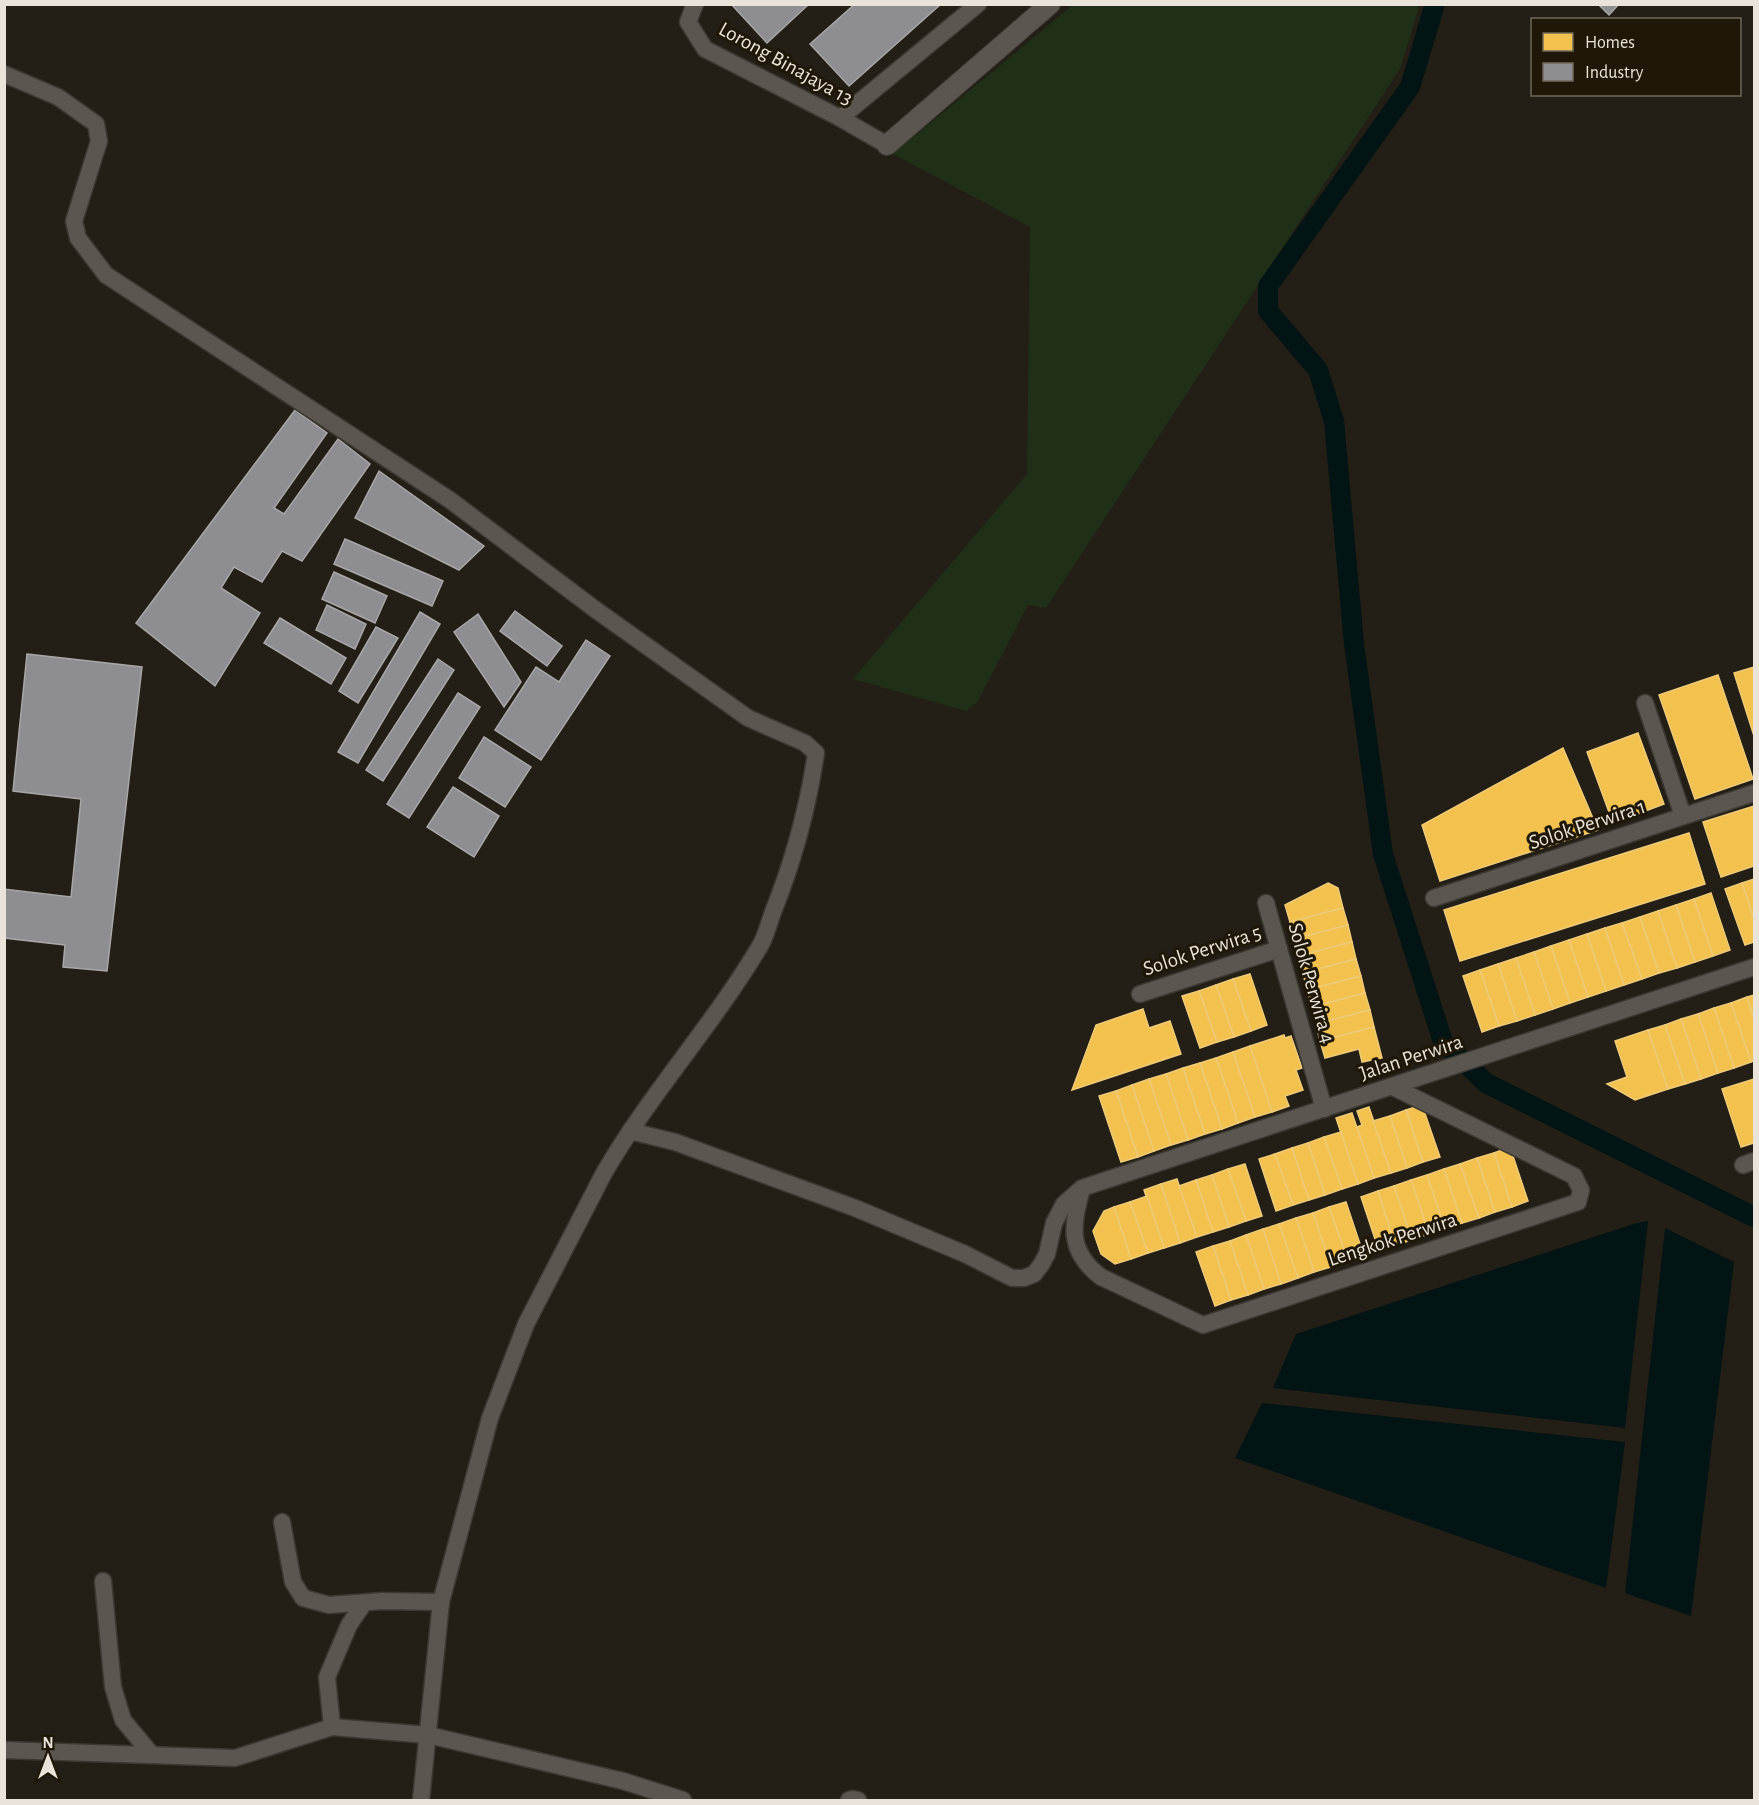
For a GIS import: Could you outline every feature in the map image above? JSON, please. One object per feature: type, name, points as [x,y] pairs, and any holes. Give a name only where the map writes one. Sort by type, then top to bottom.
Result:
[{"type":"street","name":"Lorong Binajaya 13","points":[[695,4],[688,22],[705,49],[840,118],[887,145]]},
{"type":"street","points":[[840,118],[978,4]]},
{"type":"street","points":[[887,145],[1050,4]]},
{"type":"street","points":[[4,74],[58,97],[96,124],[99,141],[74,221],[78,238],[106,275],[450,500],[596,610],[748,718],[805,743],[816,753],[811,787],[782,891],[761,944],[700,1036],[630,1131],[604,1173],[525,1324],[490,1418],[441,1602],[421,1800]]},
{"type":"street","points":[[1645,703],[1683,816]]},
{"type":"street","name":"Solok Perwira 1","points":[[1434,898],[1755,793]]},
{"type":"street","name":"Solok Perwira 4","points":[[1266,903],[1324,1109]]},
{"type":"street","name":"Solok Perwira 5","points":[[1140,994],[1279,949]]},
{"type":"street","name":"Jalan Perwira","points":[[1082,1188],[1755,968]]},
{"type":"street","name":"Lengkok Perwira","points":[[1082,1188],[1075,1212],[1074,1233],[1079,1255],[1088,1267],[1101,1277],[1203,1325],[1578,1202],[1581,1190],[1574,1176],[1393,1087]]},
{"type":"street","points":[[630,1131],[675,1142],[855,1208],[965,1254],[1012,1278],[1024,1278],[1034,1274],[1047,1254],[1054,1223],[1059,1214],[1065,1204],[1082,1188]]},
{"type":"street","points":[[282,1522],[293,1582],[303,1598],[329,1605],[382,1601],[441,1602]]},
{"type":"street","points":[[103,1581],[113,1687],[123,1720],[152,1755]]},
{"type":"street","points":[[332,1727],[327,1677],[349,1625],[364,1603]]},
{"type":"street","points":[[4,1750],[235,1758],[332,1727],[428,1735],[623,1781],[683,1800]]},
{"type":"street","points":[[849,1800],[858,1800]]},
{"type":"green space","points":[[1074,4],[1418,4],[1418,11],[1400,69],[1046,608],[1028,605],[977,703],[966,711],[853,679],[1027,474],[1030,227],[893,154]]},
{"type":"shaded area","points":[[1648,1221],[1625,1428],[1273,1388],[1296,1334]]},
{"type":"shaded area","points":[[1665,1228],[1734,1262],[1691,1616],[1625,1593]]},
{"type":"shaded area","points":[[1262,1403],[1625,1442],[1606,1588],[1235,1458]]},
{"type":"building: Homes","points":[[1754,667],[1754,736],[1734,673]]},
{"type":"building: Homes","points":[[1718,675],[1753,779],[1695,799],[1659,695]]},
{"type":"building: Homes","points":[[1638,733],[1664,804],[1613,823],[1587,752]]},
{"type":"building: Homes","points":[[1563,748],[1598,830],[1440,881],[1422,825]]},
{"type":"building: Homes","points":[[1754,806],[1754,866],[1721,877],[1703,822]]},
{"type":"building: Homes","points":[[1689,833],[1705,884],[1460,961],[1444,910]]},
{"type":"building: Homes","points":[[1754,879],[1754,920],[1742,883]]},
{"type":"building: Homes","points":[[1328,883],[1338,888],[1343,908],[1290,922],[1285,905]]},
{"type":"building: Homes","points":[[1742,883],[1754,920],[1754,942],[1745,945],[1725,889]]},
{"type":"building: Homes","points":[[1711,893],[1730,950],[1713,956],[1694,899]]},
{"type":"building: Homes","points":[[1694,899],[1713,956],[1695,962],[1676,905]]},
{"type":"building: Homes","points":[[1676,905],[1695,962],[1677,968],[1658,911]]},
{"type":"building: Homes","points":[[1343,908],[1348,925],[1294,939],[1290,922]]},
{"type":"building: Homes","points":[[1658,911],[1677,968],[1659,973],[1640,917]]},
{"type":"building: Homes","points":[[1640,917],[1659,973],[1642,979],[1622,923]]},
{"type":"building: Homes","points":[[1622,923],[1642,979],[1624,985],[1605,928]]},
{"type":"building: Homes","points":[[1348,925],[1352,942],[1298,956],[1294,939]]},
{"type":"building: Homes","points":[[1605,928],[1624,985],[1606,991],[1587,934]]},
{"type":"building: Homes","points":[[1587,934],[1606,991],[1588,997],[1569,940]]},
{"type":"building: Homes","points":[[1569,940],[1588,997],[1570,1003],[1551,946]]},
{"type":"building: Homes","points":[[1352,942],[1356,959],[1303,973],[1298,956]]},
{"type":"building: Homes","points":[[1551,946],[1570,1003],[1553,1009],[1534,952]]},
{"type":"building: Homes","points":[[1534,952],[1553,1009],[1535,1015],[1516,958]]},
{"type":"building: Homes","points":[[1516,958],[1535,1015],[1517,1021],[1498,964]]},
{"type":"building: Homes","points":[[1356,959],[1361,976],[1307,990],[1303,973]]},
{"type":"building: Homes","points":[[1498,964],[1517,1021],[1499,1026],[1480,970]]},
{"type":"building: Homes","points":[[1480,970],[1499,1026],[1482,1032],[1463,976]]},
{"type":"building: Homes","points":[[1250,974],[1267,1025],[1251,1031],[1233,979]]},
{"type":"building: Homes","points":[[1361,976],[1365,993],[1312,1007],[1307,990]]},
{"type":"building: Homes","points":[[1233,979],[1251,1031],[1234,1037],[1216,985]]},
{"type":"building: Homes","points":[[1216,985],[1234,1037],[1217,1042],[1199,991]]},
{"type":"building: Homes","points":[[1199,991],[1217,1042],[1200,1048],[1182,996]]},
{"type":"building: Homes","points":[[1365,993],[1370,1010],[1316,1024],[1312,1007]]},
{"type":"building: Homes","points":[[1754,995],[1754,1019],[1747,997]]},
{"type":"building: Homes","points":[[1747,997],[1754,1019],[1754,1061],[1751,1062],[1731,1003]]},
{"type":"building: Homes","points":[[1731,1003],[1751,1062],[1734,1068],[1714,1008]]},
{"type":"building: Homes","points":[[1714,1008],[1734,1068],[1718,1073],[1698,1014]]},
{"type":"building: Homes","points":[[1143,1009],[1149,1028],[1170,1021],[1181,1054],[1072,1090],[1096,1025]]},
{"type":"building: Homes","points":[[1370,1010],[1374,1027],[1320,1041],[1316,1024]]},
{"type":"building: Homes","points":[[1698,1014],[1718,1073],[1701,1079],[1681,1019]]},
{"type":"building: Homes","points":[[1681,1019],[1701,1079],[1685,1084],[1665,1025]]},
{"type":"building: Homes","points":[[1665,1025],[1685,1084],[1668,1089],[1648,1030]]},
{"type":"building: Homes","points":[[1374,1027],[1382,1058],[1362,1062],[1359,1049],[1325,1058],[1320,1041]]},
{"type":"building: Homes","points":[[1648,1030],[1668,1089],[1635,1100],[1607,1084],[1627,1077],[1615,1041]]},
{"type":"building: Homes","points":[[1284,1035],[1285,1038],[1291,1036],[1302,1068],[1296,1070],[1303,1090],[1285,1096],[1289,1106],[1272,1112],[1250,1046]]},
{"type":"building: Homes","points":[[1250,1046],[1272,1112],[1255,1117],[1233,1052]]},
{"type":"building: Homes","points":[[1233,1052],[1255,1117],[1238,1123],[1216,1058]]},
{"type":"building: Homes","points":[[1216,1058],[1238,1123],[1222,1129],[1200,1063]]},
{"type":"building: Homes","points":[[1200,1063],[1222,1129],[1205,1134],[1183,1068]]},
{"type":"building: Homes","points":[[1183,1068],[1205,1134],[1188,1140],[1166,1074]]},
{"type":"building: Homes","points":[[1166,1074],[1188,1140],[1171,1145],[1149,1079]]},
{"type":"building: Homes","points":[[1149,1079],[1171,1145],[1154,1151],[1132,1085]]},
{"type":"building: Homes","points":[[1754,1079],[1754,1143],[1741,1147],[1722,1089]]},
{"type":"building: Homes","points":[[1132,1085],[1154,1151],[1138,1157],[1116,1091]]},
{"type":"building: Homes","points":[[1116,1091],[1138,1157],[1121,1162],[1099,1096]]},
{"type":"building: Homes","points":[[1422,1105],[1440,1157],[1423,1162],[1406,1110]]},
{"type":"building: Homes","points":[[1369,1107],[1391,1173],[1374,1178],[1357,1127],[1362,1125],[1357,1111]]},
{"type":"building: Homes","points":[[1406,1110],[1423,1162],[1407,1168],[1390,1116]]},
{"type":"building: Homes","points":[[1352,1113],[1374,1178],[1358,1184],[1336,1118]]},
{"type":"building: Homes","points":[[1390,1116],[1407,1168],[1391,1173],[1373,1121]]},
{"type":"building: Homes","points":[[1341,1132],[1358,1184],[1342,1189],[1324,1137]]},
{"type":"building: Homes","points":[[1324,1137],[1342,1189],[1325,1195],[1308,1143]]},
{"type":"building: Homes","points":[[1308,1143],[1325,1195],[1309,1200],[1292,1148]]},
{"type":"building: Homes","points":[[1510,1147],[1528,1201],[1512,1207],[1494,1153]]},
{"type":"building: Homes","points":[[1292,1148],[1309,1200],[1293,1205],[1275,1154]]},
{"type":"building: Homes","points":[[1494,1153],[1512,1207],[1495,1212],[1477,1158]]},
{"type":"building: Homes","points":[[1275,1154],[1293,1205],[1276,1211],[1259,1159]]},
{"type":"building: Homes","points":[[1477,1158],[1495,1212],[1479,1218],[1460,1164]]},
{"type":"building: Homes","points":[[1245,1164],[1262,1216],[1246,1221],[1228,1169]]},
{"type":"building: Homes","points":[[1460,1164],[1479,1218],[1462,1223],[1444,1169]]},
{"type":"building: Homes","points":[[1228,1169],[1246,1221],[1229,1227],[1212,1175]]},
{"type":"building: Homes","points":[[1444,1169],[1462,1223],[1445,1229],[1427,1175]]},
{"type":"building: Homes","points":[[1212,1175],[1229,1227],[1213,1232],[1196,1180]]},
{"type":"building: Homes","points":[[1427,1175],[1445,1229],[1429,1234],[1411,1180]]},
{"type":"building: Homes","points":[[1177,1179],[1197,1237],[1180,1243],[1161,1184]]},
{"type":"building: Homes","points":[[1196,1180],[1213,1232],[1197,1237],[1179,1186]]},
{"type":"building: Homes","points":[[1411,1180],[1429,1234],[1412,1240],[1394,1186]]},
{"type":"building: Homes","points":[[1161,1184],[1180,1243],[1164,1248],[1144,1190]]},
{"type":"building: Homes","points":[[1394,1186],[1412,1240],[1395,1245],[1378,1191]]},
{"type":"building: Homes","points":[[1378,1191],[1395,1245],[1379,1251],[1361,1197]]},
{"type":"building: Homes","points":[[1147,1196],[1164,1248],[1148,1253],[1130,1202]]},
{"type":"building: Homes","points":[[1130,1202],[1148,1253],[1131,1259],[1114,1207]]},
{"type":"building: Homes","points":[[1346,1202],[1364,1256],[1348,1261],[1329,1207]]},
{"type":"building: Homes","points":[[1114,1207],[1131,1259],[1115,1264],[1101,1254],[1093,1231],[1104,1211]]},
{"type":"building: Homes","points":[[1329,1207],[1348,1261],[1331,1267],[1313,1213]]},
{"type":"building: Homes","points":[[1313,1213],[1331,1267],[1314,1272],[1296,1218]]},
{"type":"building: Homes","points":[[1296,1218],[1314,1272],[1298,1278],[1279,1224]]},
{"type":"building: Homes","points":[[1279,1224],[1298,1278],[1281,1284],[1263,1229]]},
{"type":"building: Homes","points":[[1263,1229],[1281,1284],[1264,1289],[1246,1235]]},
{"type":"building: Homes","points":[[1246,1235],[1264,1289],[1248,1295],[1230,1241]]},
{"type":"building: Homes","points":[[1230,1241],[1248,1295],[1231,1300],[1213,1246]]},
{"type":"building: Homes","points":[[1213,1246],[1231,1300],[1215,1306],[1196,1252]]},
{"type":"building: Industry","points":[[731,4],[809,4],[767,43]]},
{"type":"building: Industry","points":[[855,4],[941,4],[849,86],[810,44]]},
{"type":"building: Industry","points":[[1598,4],[1619,4],[1609,15]]},
{"type":"building: Industry","points":[[295,410],[327,433],[274,508],[284,514],[338,439],[370,464],[302,561],[282,551],[262,582],[234,567],[221,588],[260,613],[215,686],[136,623]]},
{"type":"building: Industry","points":[[379,471],[484,546],[459,570],[355,518]]},
{"type":"building: Industry","points":[[345,539],[443,581],[432,606],[334,564]]},
{"type":"building: Industry","points":[[334,572],[387,596],[375,623],[322,599]]},
{"type":"building: Industry","points":[[327,605],[366,624],[355,649],[316,630]]},
{"type":"building: Industry","points":[[515,611],[562,646],[547,666],[500,631]]},
{"type":"building: Industry","points":[[420,612],[440,624],[358,763],[338,752]]},
{"type":"building: Industry","points":[[478,614],[521,682],[504,707],[454,632]]},
{"type":"building: Industry","points":[[280,618],[346,658],[331,684],[264,643]]},
{"type":"building: Industry","points":[[376,627],[398,638],[358,703],[339,691]]},
{"type":"building: Industry","points":[[586,640],[610,656],[541,760],[495,730],[536,667],[559,682]]},
{"type":"building: Industry","points":[[27,654],[142,667],[107,971],[63,967],[65,945],[4,938],[4,889],[71,897],[81,799],[13,791]]},
{"type":"building: Industry","points":[[438,659],[454,670],[383,781],[366,770]]},
{"type":"building: Industry","points":[[458,693],[480,707],[409,818],[387,804]]},
{"type":"building: Industry","points":[[484,737],[531,767],[505,807],[459,778]]},
{"type":"building: Industry","points":[[453,787],[499,816],[474,857],[427,827]]},
{"type":"waterway","points":[[1435,4],[1410,87],[1268,286],[1268,311],[1318,370],[1334,421],[1354,644],[1383,854],[1443,1042],[1486,1083],[1754,1217]]}]
